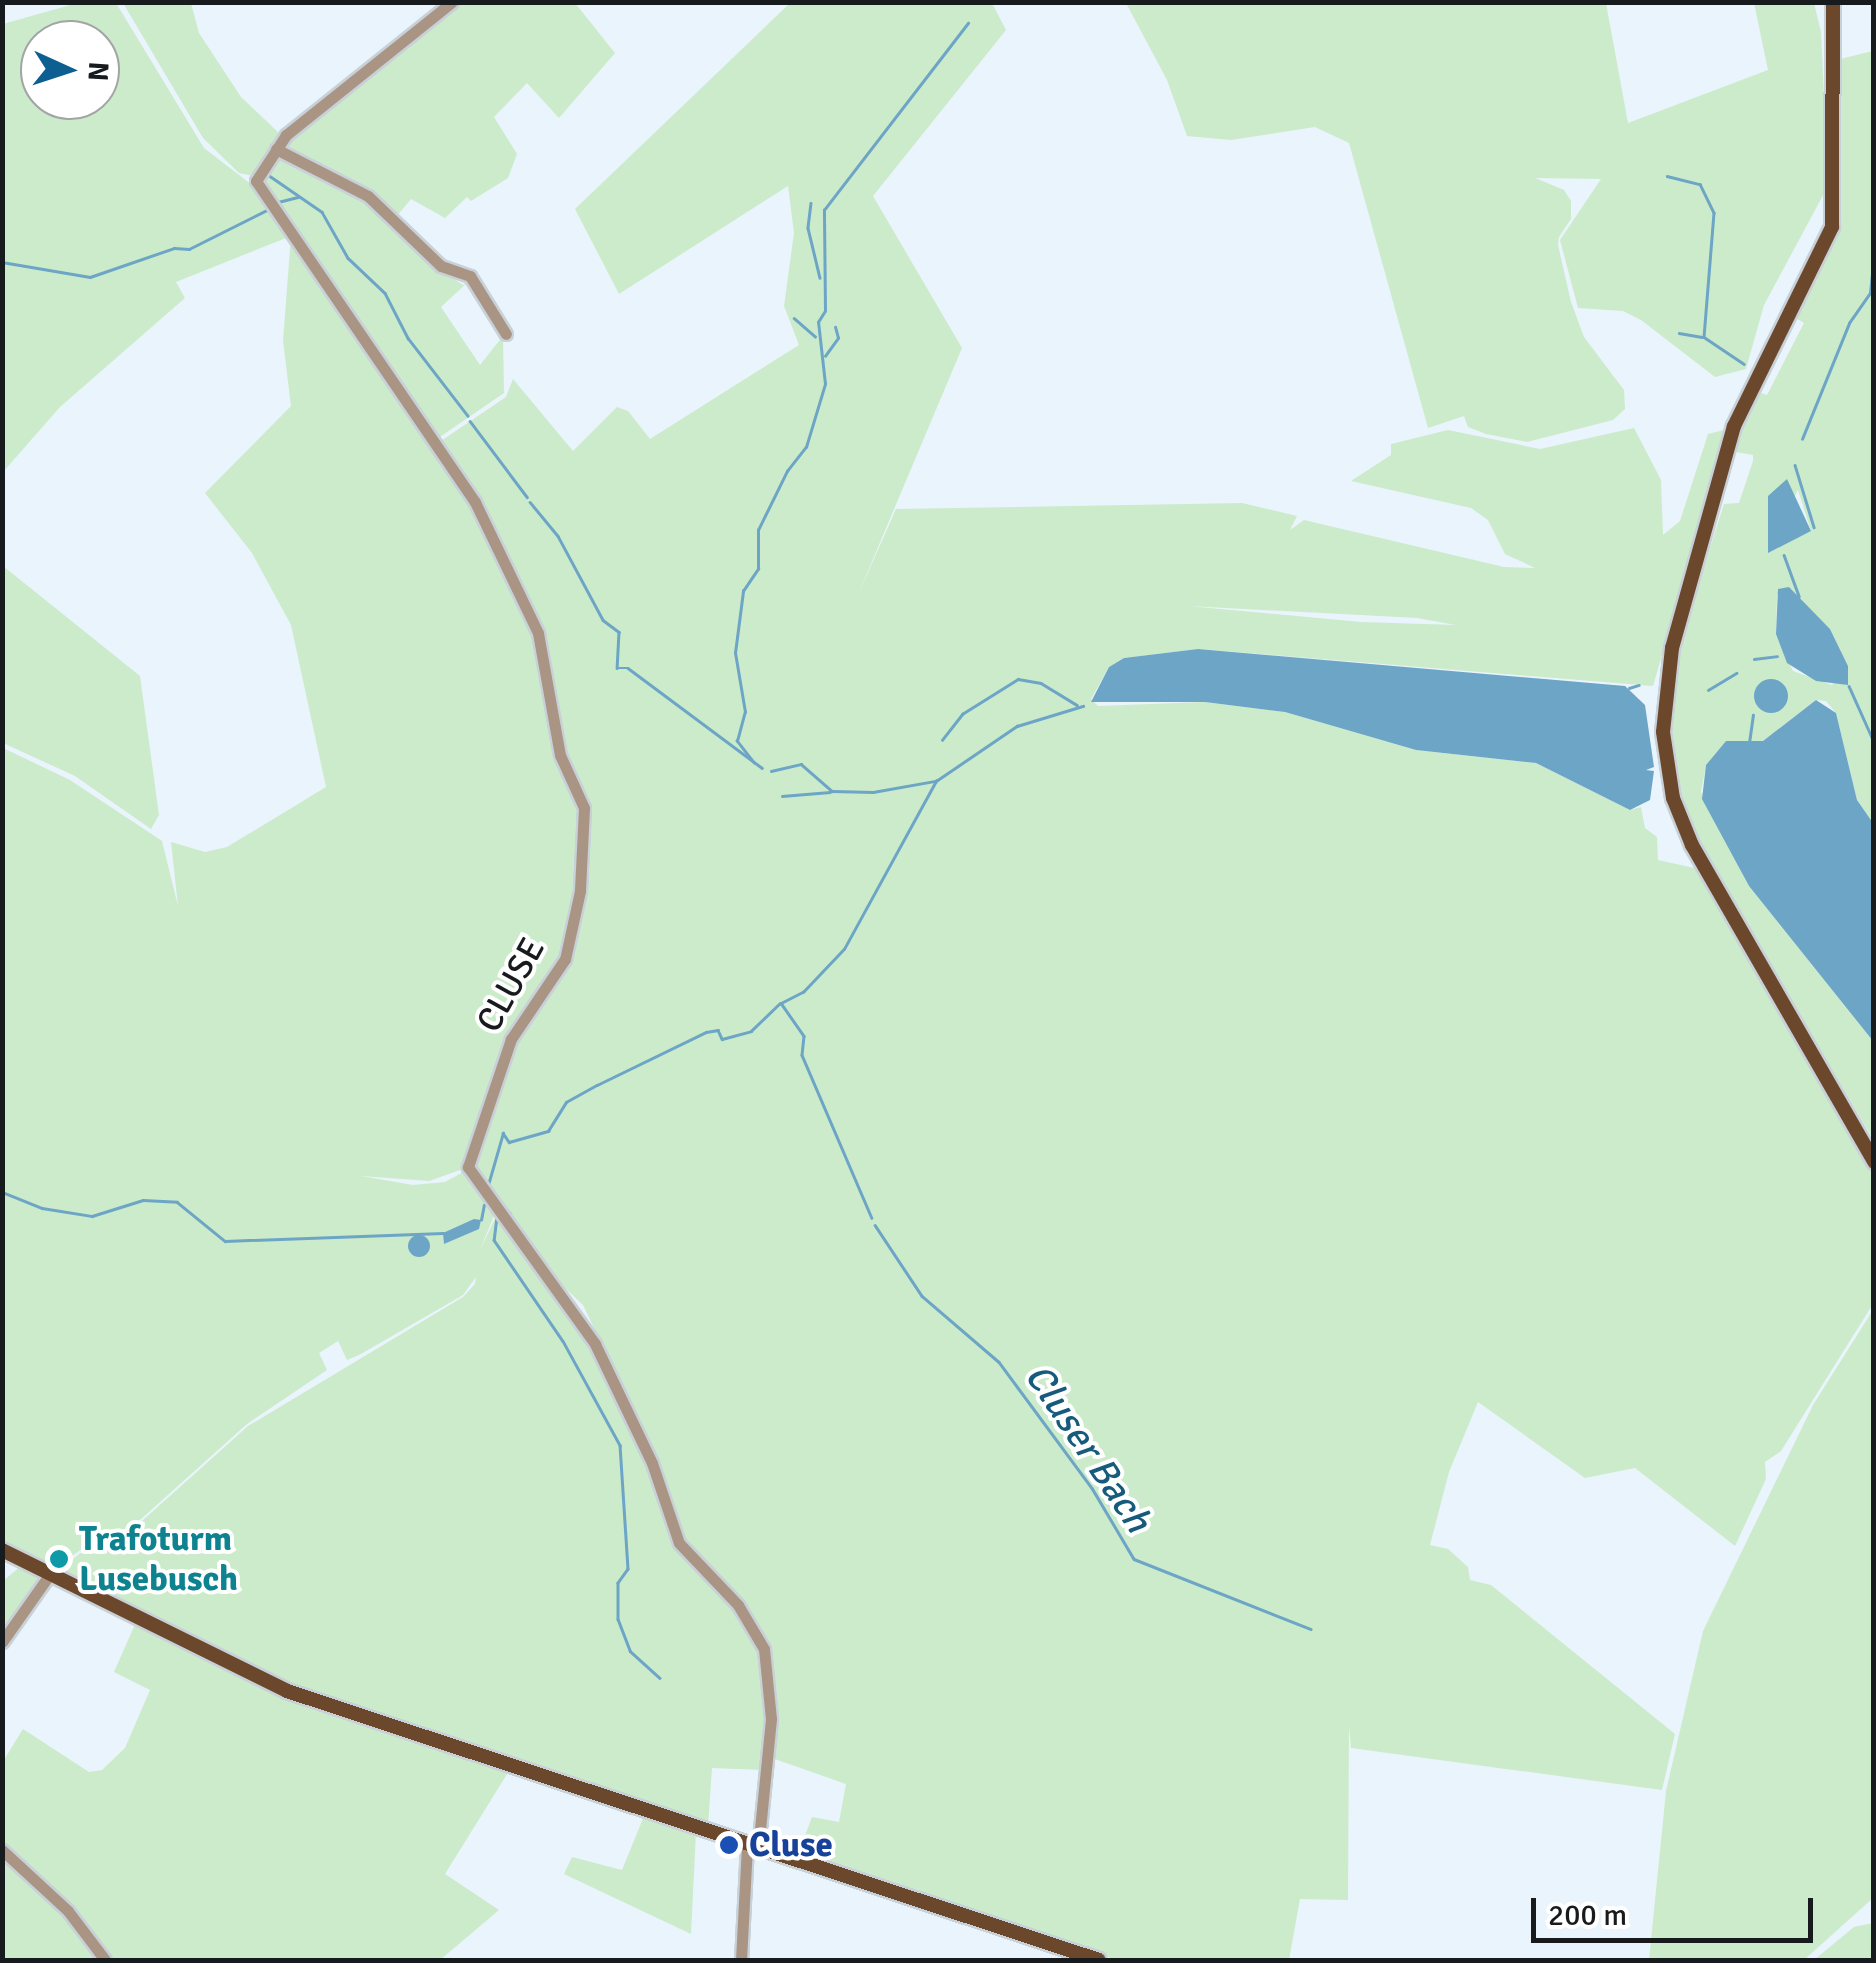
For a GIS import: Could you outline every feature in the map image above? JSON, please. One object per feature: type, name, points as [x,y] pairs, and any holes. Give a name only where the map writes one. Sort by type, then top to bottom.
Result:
[{"type":"main road","points":[[1832,2],[1832,227],[1734,426],[1672,648],[1662,732],[1673,798],[1692,845],[1874,1162]]},
{"type":"main road","points":[[2,1550],[287,1691],[1099,1960]]},
{"type":"street","points":[[452,2],[276,149],[368,196],[441,266],[470,276],[506,334]]},
{"type":"street","name":"CLUSE","points":[[276,149],[256,181],[476,502],[538,634],[560,755],[584,808],[580,891],[565,959],[511,1039],[468,1167],[595,1344],[652,1463],[679,1543],[738,1605],[764,1649],[771,1720],[752,1847]]},
{"type":"street","points":[[2,1642],[50,1574]]},
{"type":"street","points":[[740,1960],[752,1847]]},
{"type":"street","points":[[2,1850],[68,1911],[105,1960]]},
{"type":"green space","points":[[81,2],[116,3],[204,148],[260,191],[328,285],[431,447],[489,525],[488,514],[435,445],[506,397],[513,379],[573,451],[617,407],[628,411],[650,439],[799,345],[784,306],[794,233],[788,186],[619,294],[575,209],[790,3],[992,3],[1006,30],[873,196],[962,348],[857,597],[896,509],[1242,503],[1297,516],[1290,530],[1304,520],[1504,567],[1535,568],[1505,554],[1488,520],[1471,508],[1351,481],[1391,455],[1391,444],[1448,430],[1540,449],[1634,428],[1661,480],[1663,535],[1680,521],[1708,434],[1728,429],[1653,686],[1198,649],[1124,658],[1109,667],[1091,699],[1098,706],[1205,702],[1285,712],[1416,750],[1536,763],[1630,810],[1641,807],[1645,828],[1657,837],[1658,860],[1699,869],[1873,1169],[1873,1304],[1781,1451],[1765,1462],[1766,1479],[1735,1546],[1635,1468],[1585,1478],[1478,1402],[1449,1472],[1430,1545],[1448,1549],[1468,1567],[1470,1580],[1491,1585],[1675,1734],[1662,1790],[1351,1748],[1349,1726],[1348,1900],[1300,1899],[1289,1960],[1117,1960],[797,1857],[812,1817],[839,1822],[846,1784],[772,1758],[774,1678],[758,1626],[678,1530],[655,1455],[583,1305],[530,1255],[518,1230],[475,1177],[470,1157],[466,1168],[429,1181],[361,1176],[413,1185],[445,1182],[467,1170],[496,1211],[479,1252],[498,1212],[528,1262],[575,1305],[645,1447],[676,1543],[754,1632],[769,1678],[764,1770],[712,1768],[708,1827],[290,1689],[57,1572],[89,1546],[123,1538],[248,1426],[463,1297],[476,1277],[463,1295],[361,1354],[347,1360],[338,1341],[319,1353],[327,1370],[247,1424],[121,1537],[90,1543],[53,1570],[3,1545],[3,748],[70,780],[162,841],[178,906],[171,842],[205,852],[227,847],[326,787],[291,625],[252,553],[205,493],[291,406],[283,341],[291,236],[176,282],[185,298],[60,407],[3,472],[3,24]],"holes":[[[1188,606],[1417,618],[1456,625],[1361,622]]]},
{"type":"green space","points":[[123,3],[191,3],[199,33],[241,97],[281,135],[253,176],[239,173],[203,138]]},
{"type":"green space","points":[[455,3],[575,3],[615,53],[559,118],[527,83],[494,117],[517,154],[508,178],[471,201],[467,197],[445,218],[411,199],[397,216],[280,147]]},
{"type":"green space","points":[[1126,3],[1606,3],[1628,123],[1768,70],[1754,3],[1814,3],[1821,32],[1828,186],[1764,305],[1746,369],[1715,377],[1641,320],[1623,311],[1578,308],[1560,240],[1601,179],[1535,178],[1564,190],[1571,201],[1571,219],[1559,237],[1558,245],[1571,302],[1584,337],[1624,390],[1625,409],[1613,420],[1527,442],[1468,427],[1464,416],[1428,428],[1349,143],[1315,127],[1231,140],[1187,136],[1167,80]]},
{"type":"green space","points":[[1873,51],[1873,823],[1857,800],[1836,713],[1826,701],[1816,700],[1763,741],[1726,741],[1706,765],[1701,792],[1749,886],[1873,1041],[1873,1139],[1699,843],[1682,796],[1672,731],[1680,650],[1709,551],[1724,504],[1739,503],[1753,461],[1753,455],[1736,452],[1740,432],[1755,391],[1767,395],[1804,323],[1794,317],[1838,228],[1840,59]],"holes":[[[1798,490],[1811,531],[1768,552]],[[1777,595],[1796,595],[1830,629],[1848,666],[1832,685],[1793,671],[1776,634]]]},
{"type":"green space","points":[[281,155],[368,198],[442,271],[463,285],[469,281],[441,307],[480,365],[503,336],[504,393],[434,441],[261,180]]},
{"type":"green space","points":[[3,566],[140,676],[159,815],[151,829],[75,776],[3,743]]},
{"type":"green space","points":[[1873,1310],[1873,1898],[1804,1960],[1649,1960],[1666,1791],[1703,1631],[1813,1405]]},
{"type":"green space","points":[[22,1565],[47,1575],[3,1639],[3,1581]]},
{"type":"green space","points":[[136,1622],[284,1695],[509,1771],[445,1874],[499,1910],[440,1960],[109,1960],[3,1847],[2,1763],[23,1729],[89,1772],[102,1770],[125,1748],[150,1690],[114,1672]]},
{"type":"green space","points":[[644,1816],[696,1832],[691,1934],[564,1874],[572,1857],[622,1870]]},
{"type":"green space","points":[[2,1851],[62,1906],[105,1960],[3,1960]]},
{"type":"green space","points":[[1873,1923],[1873,1960],[1814,1960],[1854,1927]]},
{"type":"water","points":[[1787,479],[1811,531],[1768,553],[1768,496]]},
{"type":"water","points":[[1789,587],[1830,629],[1848,666],[1848,685],[1816,681],[1787,663],[1776,634],[1778,589]]},
{"type":"water","points":[[1198,649],[1625,686],[1645,705],[1654,767],[1646,770],[1654,771],[1650,800],[1630,810],[1536,763],[1416,750],[1285,712],[1205,702],[1091,702],[1109,667],[1124,658]]},
{"type":"water","points":[[1771,679],[1783,684],[1788,696],[1783,708],[1771,713],[1759,708],[1754,696],[1759,684]]},
{"type":"water","points":[[1816,700],[1836,713],[1857,800],[1873,823],[1873,1041],[1749,886],[1702,799],[1706,765],[1726,741],[1763,741]]},
{"type":"water","points":[[474,1219],[481,1220],[479,1229],[444,1244],[443,1233]]},
{"type":"water","points":[[419,1235],[427,1238],[427,1254],[419,1257],[411,1254],[408,1246],[411,1238]]},
{"type":"waterway","points":[[754,763],[737,741],[745,712],[735,653],[743,591],[758,569],[758,530],[787,471],[806,447],[825,384],[818,322],[825,311],[824,210],[968,23]]},
{"type":"waterway","points":[[267,174],[322,212],[348,258],[385,293],[408,338],[468,416]]},
{"type":"waterway","points":[[1667,176],[1700,184],[1714,213],[1704,337],[1744,364]]},
{"type":"waterway","points":[[278,202],[298,197]]},
{"type":"waterway","points":[[811,203],[808,228],[820,278]]},
{"type":"waterway","points":[[2,262],[90,277],[174,248],[189,249],[269,209]]},
{"type":"waterway","points":[[1802,439],[1849,323],[1870,293],[1874,255]]},
{"type":"waterway","points":[[794,318],[815,336]]},
{"type":"waterway","points":[[825,356],[838,338],[835,327]]},
{"type":"waterway","points":[[1679,333],[1702,337]]},
{"type":"waterway","points":[[470,421],[527,497]]},
{"type":"waterway","points":[[1795,465],[1814,527]]},
{"type":"waterway","points":[[530,502],[558,536],[603,620],[619,632],[617,668],[628,668],[762,768]]},
{"type":"waterway","points":[[1784,555],[1799,596]]},
{"type":"waterway","points":[[1754,659],[1777,656]]},
{"type":"waterway","points":[[1708,690],[1736,673]]},
{"type":"waterway","points":[[942,740],[962,714],[1018,679],[1041,683],[1077,705]]},
{"type":"waterway","points":[[1629,688],[1639,685]]},
{"type":"waterway","points":[[1849,686],[1874,742]]},
{"type":"waterway","points":[[488,1185],[503,1133],[509,1142],[548,1131],[566,1102],[597,1085],[706,1032],[718,1030],[722,1039],[751,1031],[779,1004],[803,992],[844,949],[936,781],[1017,726],[1083,706]]},
{"type":"waterway","points":[[1749,743],[1753,715]]},
{"type":"waterway","points":[[771,771],[801,764],[832,791],[873,792],[935,781]]},
{"type":"waterway","points":[[782,796],[830,792]]},
{"type":"waterway","name":"Cluser Bach","points":[[781,1003],[804,1036],[802,1055],[872,1218]]},
{"type":"waterway","points":[[2,1192],[42,1208],[92,1216],[143,1200],[177,1202],[225,1241],[443,1233]]},
{"type":"waterway","points":[[501,1204],[510,1213]]},
{"type":"waterway","points":[[481,1220],[484,1205]]},
{"type":"waterway","points":[[497,1217],[494,1240],[563,1341],[620,1445],[628,1569],[618,1583],[618,1619],[630,1651],[660,1678]]},
{"type":"waterway","name":"Cluser Bach","points":[[875,1225],[922,1296],[999,1362],[1092,1488],[1134,1559],[1311,1629]]},
{"type":"place","name":"Trafoturm Lusebusch","points":[[59,1559]]},
{"type":"place","name":"Cluse","points":[[729,1845]]}]
